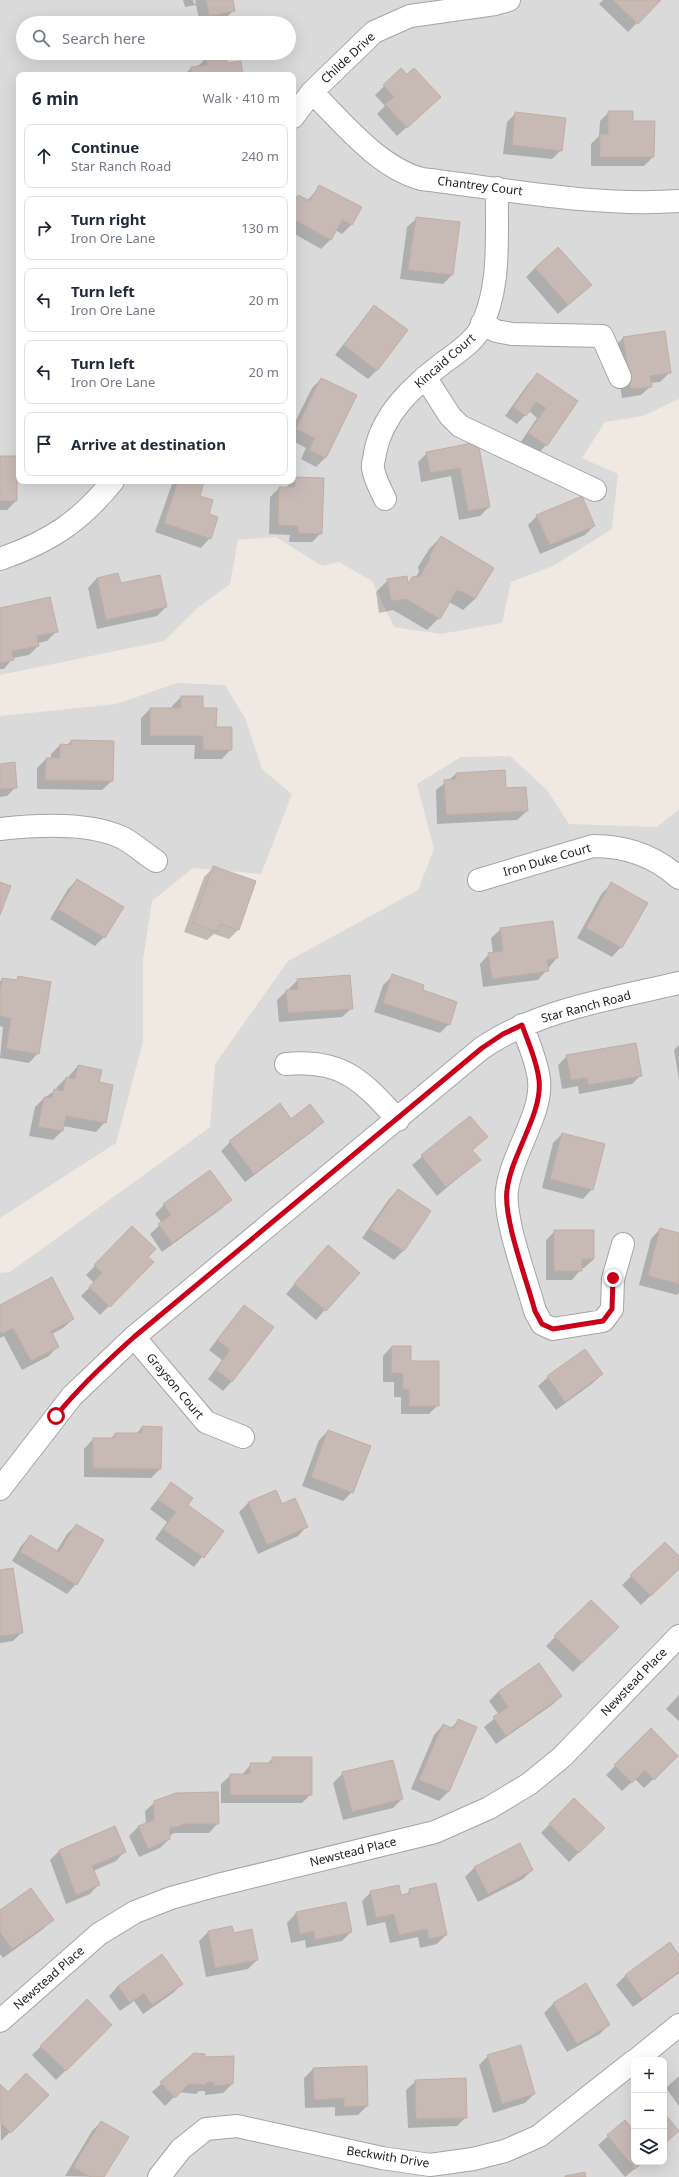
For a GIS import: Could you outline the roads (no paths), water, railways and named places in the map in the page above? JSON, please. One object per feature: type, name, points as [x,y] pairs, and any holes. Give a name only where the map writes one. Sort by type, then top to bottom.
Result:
[{"type":"street","name":"Childe Drive","points":[[296,113],[312,92],[374,32],[410,16],[495,4],[509,0]]},
{"type":"street","name":"Chantrey Court","points":[[312,92],[389,165],[407,175],[422,179],[627,202],[679,201]]},
{"type":"street","name":"Kincaid Court","points":[[385,499],[373,468],[376,448],[385,424],[398,405],[425,377],[466,345],[478,332],[492,296],[495,276],[497,188]]},
{"type":"street","points":[[482,323],[496,331],[512,334],[602,336],[620,377]]},
{"type":"street","points":[[425,377],[450,416],[460,426],[595,490]]},
{"type":"street","points":[[0,558],[44,542],[68,526],[85,512],[110,484]]},
{"type":"street","points":[[0,829],[49,826],[100,832],[122,838],[156,861]]},
{"type":"street","name":"Iron Duke Court","points":[[479,880],[593,846],[612,846],[633,852],[653,860],[679,878]]},
{"type":"street","name":"Star Ranch Road","points":[[0,1489],[72,1396],[134,1337],[398,1120],[482,1048],[503,1034],[545,1016],[679,983]]},
{"type":"street","points":[[522,1025],[539,1080],[539,1096],[510,1174],[506,1191],[508,1215],[535,1311],[542,1324],[553,1329],[603,1321],[612,1309],[613,1278],[623,1244]]},
{"type":"street","points":[[286,1064],[319,1063],[337,1068],[356,1078],[373,1092],[398,1120]]},
{"type":"street","name":"Grayson Court","points":[[134,1337],[206,1422],[243,1437]]},
{"type":"street","name":"Newstead Place","points":[[0,2021],[99,1934],[135,1912],[171,1898],[218,1885],[435,1832],[489,1808],[529,1784],[562,1757],[679,1636]]},
{"type":"street","name":"Beckwith Drive","points":[[640,2057],[679,2025]]},
{"type":"street","name":"Beckwith Drive","points":[[159,2177],[181,2149],[206,2129],[237,2126],[382,2158],[430,2165],[474,2168],[505,2151],[539,2136],[631,2064]]}]
